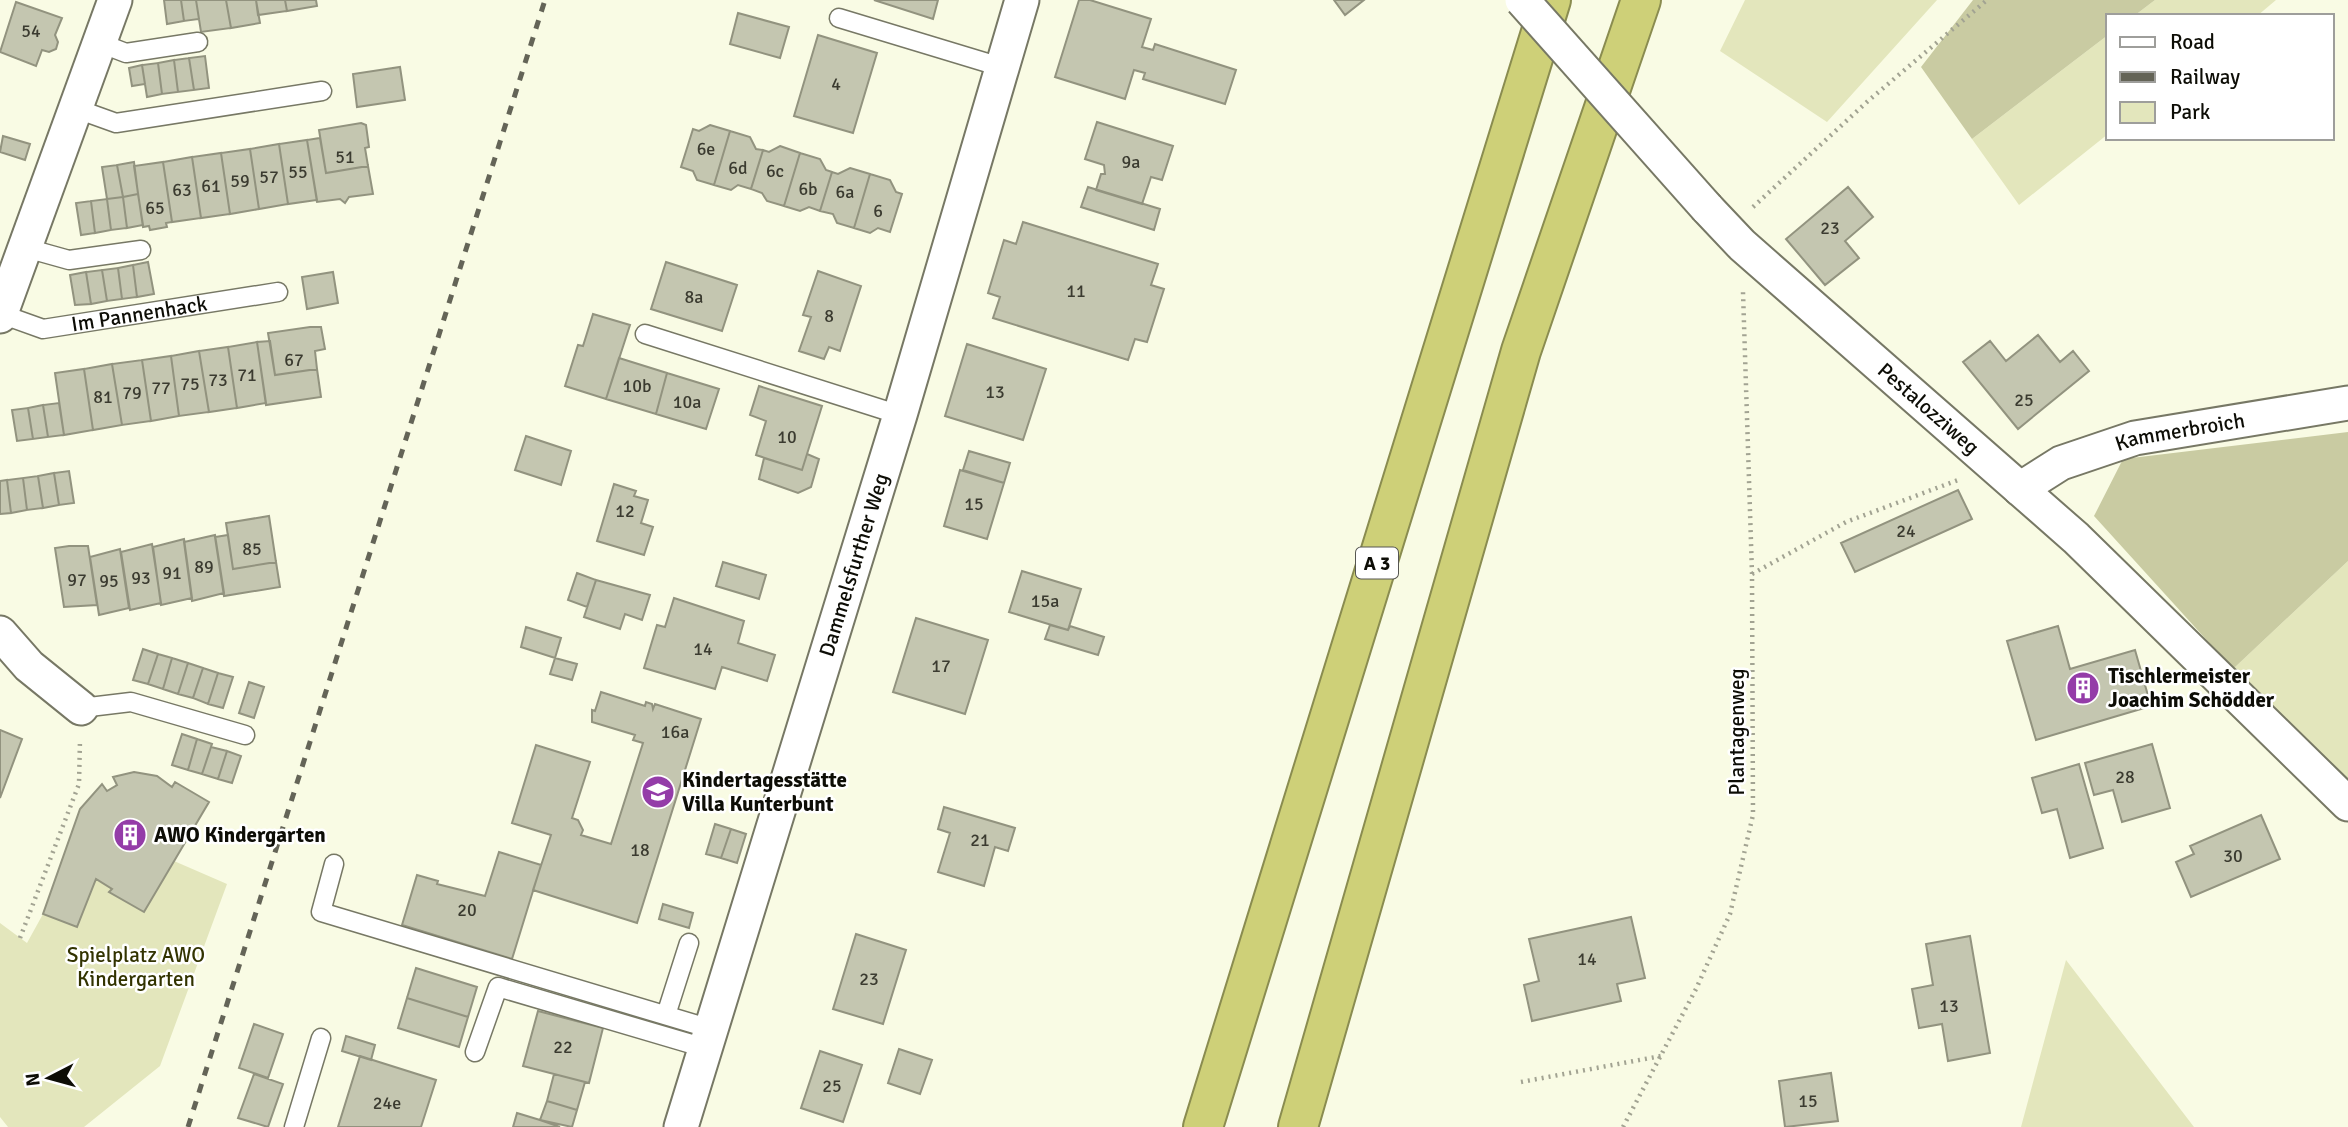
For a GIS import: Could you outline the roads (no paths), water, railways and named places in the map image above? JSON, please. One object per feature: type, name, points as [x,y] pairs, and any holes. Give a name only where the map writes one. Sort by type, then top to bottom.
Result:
[{"type":"highway","name":"A 3","points":[[1203,1127],[1551,0]]},
{"type":"highway","points":[[1298,1127],[1521,351],[1641,0]]},
{"type":"street","name":"Im Pannenhack","points":[[1,315],[115,0]]},
{"type":"street","name":"Dammelsfurther Weg","points":[[681,1127],[900,415],[1022,0]]},
{"type":"street","name":"Pestalozziweg","points":[[1522,0],[1726,228],[2076,538],[2348,804]]},
{"type":"street","name":"Kammerbroich","points":[[2020,489],[2061,463],[2135,438],[2348,403]]},
{"type":"street","points":[[2,642],[80,708]]},
{"type":"lane","points":[[839,18],[1001,68]]},
{"type":"lane","points":[[100,43],[126,53],[198,42]]},
{"type":"lane","points":[[77,109],[116,122],[323,91]]},
{"type":"lane","points":[[26,248],[69,260],[141,250]]},
{"type":"lane","name":"Im Pannenhack","points":[[1,315],[43,329],[278,292]]},
{"type":"lane","points":[[645,334],[900,415]]},
{"type":"lane","points":[[80,708],[131,702],[244,735]]},
{"type":"lane","points":[[334,864],[321,912],[666,1015],[708,1038]]},
{"type":"lane","points":[[666,1015],[689,943]]},
{"type":"lane","points":[[475,1052],[498,987],[708,1038]]},
{"type":"lane","points":[[294,1127],[321,1038]]},
{"type":"railway","points":[[188,1127],[545,0]]},
{"type":"place","name":"Tischlermeister Joachim Schödder","points":[[2083,688]]},
{"type":"place","name":"Kindertagesstätte Villa Kunterbunt","points":[[658,792]]},
{"type":"place","name":"AWO Kindergarten","points":[[130,835]]},
{"type":"park label","name":"Spielplatz AWO Kindergarten","points":[[136,967]]}]
